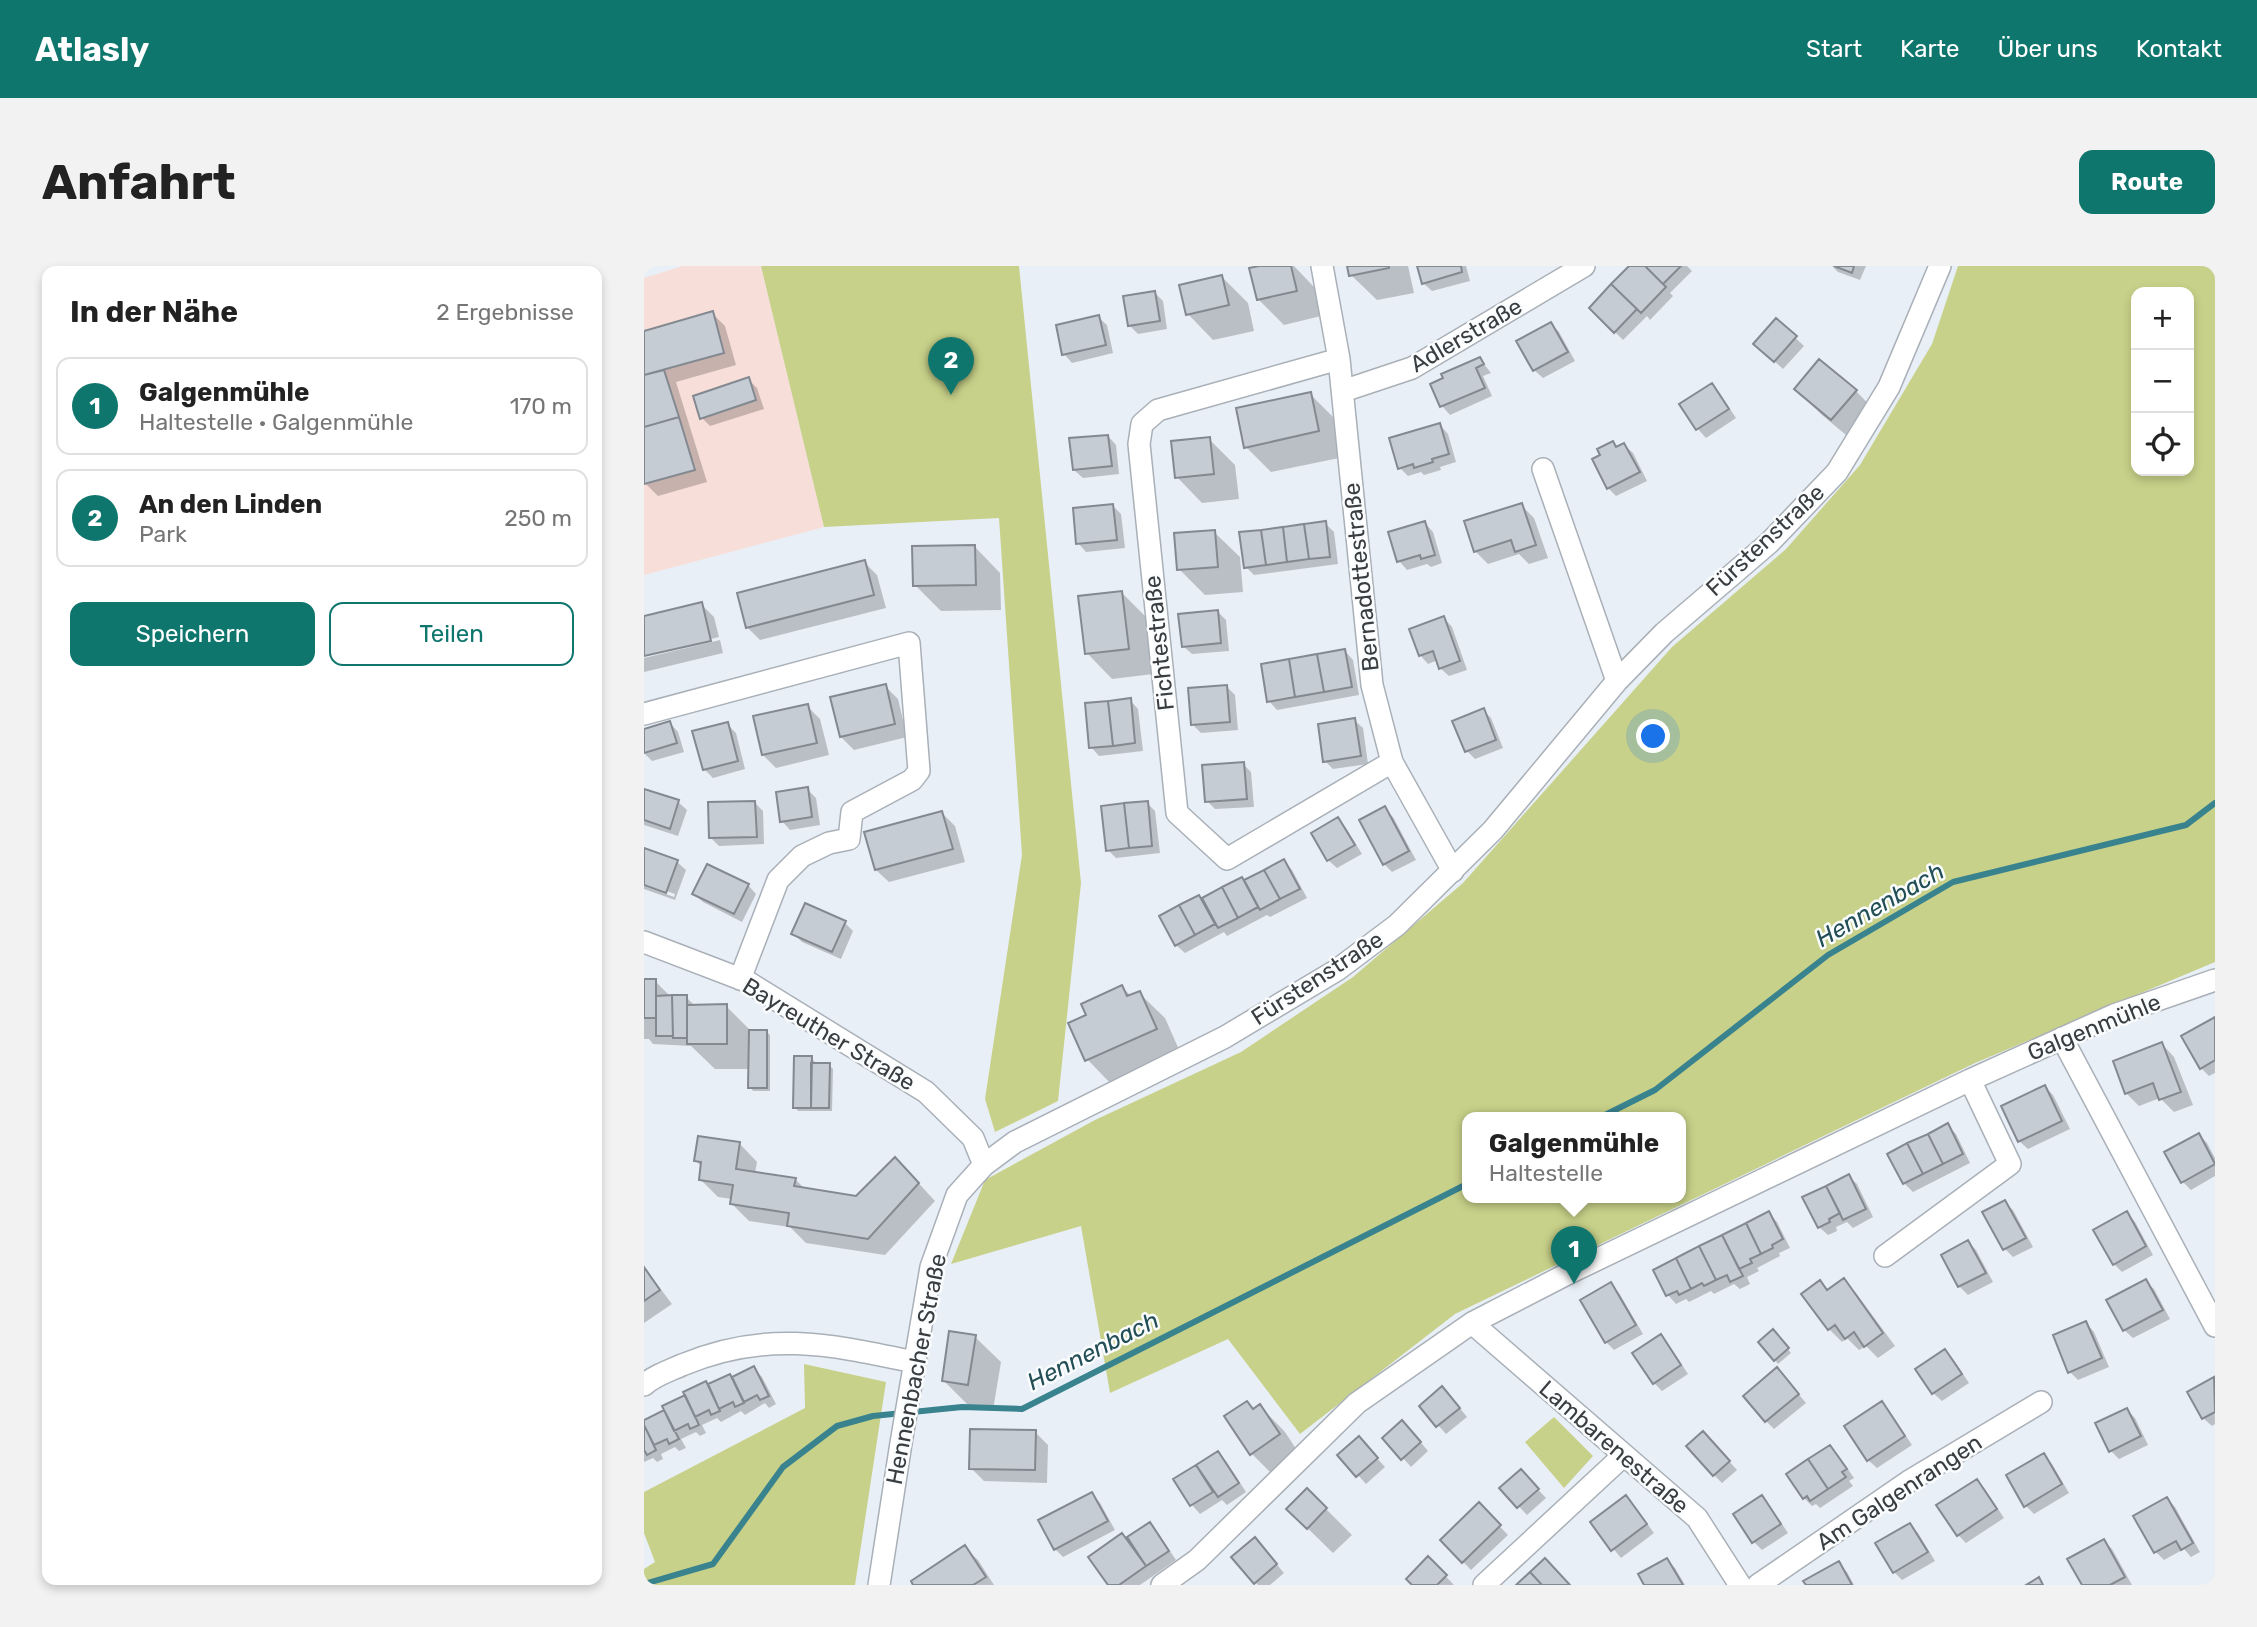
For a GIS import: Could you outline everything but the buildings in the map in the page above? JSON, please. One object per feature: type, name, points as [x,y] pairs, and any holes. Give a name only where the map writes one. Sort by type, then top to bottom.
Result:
[{"type":"street","name":"Bernadottestraße","points":[[1322,266],[1343,391],[1372,685],[1392,762],[1453,872]]},
{"type":"street","name":"Adlerstraße","points":[[1343,391],[1412,368],[1584,266]]},
{"type":"street","name":"Fürstenstraße","points":[[984,1165],[1015,1142],[1225,1037],[1337,970],[1397,925],[1493,830],[1617,681],[1664,633],[1769,543],[1837,472],[1889,387],[1940,266]]},
{"type":"street","name":"Fichtestraße","points":[[1339,359],[1158,410],[1142,424],[1139,444],[1177,813],[1227,859],[1392,762]]},
{"type":"street","points":[[1543,469],[1617,681]]},
{"type":"street","points":[[644,714],[909,643],[919,771],[912,780],[852,812],[849,839],[829,844],[802,856],[778,880],[740,979]]},
{"type":"street","name":"Bayreuther Straße","points":[[644,942],[740,979],[926,1092],[973,1138],[984,1165]]},
{"type":"street","name":"Galgenmühle","points":[[1162,1585],[1197,1559],[1357,1403],[1472,1323],[1569,1273],[1970,1080],[2114,1015],[2215,980]]},
{"type":"street","points":[[2062,1038],[2215,1326]]},
{"type":"street","points":[[1885,1256],[2010,1164],[1970,1080]]},
{"type":"street","name":"Hennenbacher Straße","points":[[880,1585],[931,1266],[957,1195],[984,1165]]},
{"type":"street","name":"Lambarenestraße","points":[[1472,1323],[1697,1518],[1740,1585]]},
{"type":"street","points":[[644,1385],[652,1378],[708,1354],[772,1343],[811,1343],[914,1362]]},
{"type":"street","name":"Am Galgenrangen","points":[[1758,1585],[1911,1480],[2041,1402]]},
{"type":"street","points":[[1484,1585],[1623,1456]]},
{"type":"shaded area","points":[[683,266],[761,266],[824,527],[644,575],[644,278]]},
{"type":"green space","points":[[761,266],[1019,266],[1081,883],[1058,1101],[995,1132],[985,1099],[1022,855],[999,518],[824,527]]},
{"type":"green space","points":[[1958,266],[2215,266],[2215,962],[1975,1063],[1686,1202],[1686,1112],[1462,1112],[1462,1203],[1685,1203],[1455,1314],[1300,1434],[1228,1339],[1110,1393],[1081,1226],[951,1264],[985,1180],[1095,1120],[1241,1052],[1353,977],[1463,883],[1672,647],[1786,549],[1860,465],[1932,344]]},
{"type":"green space","points":[[804,1364],[886,1382],[855,1585],[644,1585],[644,1569],[655,1562],[644,1533],[644,1492],[805,1408]]},
{"type":"green space","points":[[1554,1417],[1593,1456],[1564,1488],[1525,1442]]},
{"type":"waterway","name":"Hennenbach","points":[[1611,1112],[1655,1090],[1828,955],[1953,882],[2186,825],[2215,803]]},
{"type":"waterway","name":"Hennenbach","points":[[644,1584],[713,1564],[783,1467],[837,1426],[873,1416],[962,1407],[1022,1409],[1462,1187]]},
{"type":"place","name":"An den Linden","points":[[951,395]]},
{"type":"place","name":"Galgenmühle","points":[[1574,1284]]}]
